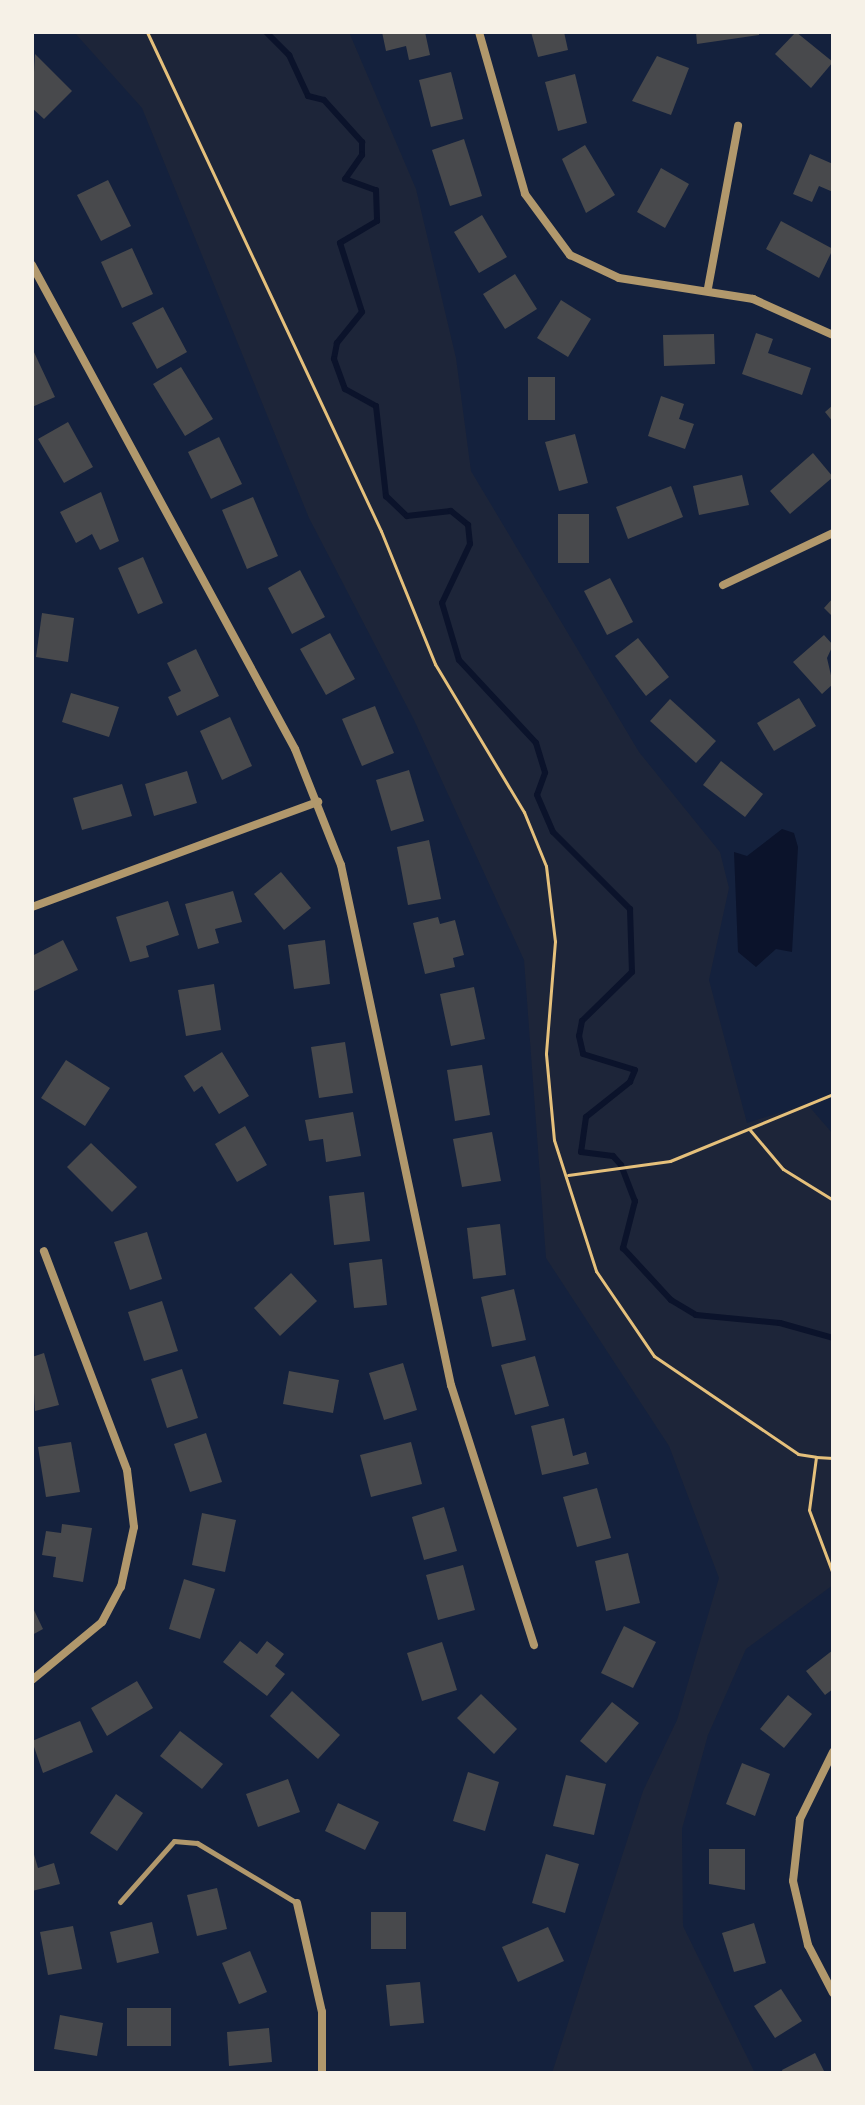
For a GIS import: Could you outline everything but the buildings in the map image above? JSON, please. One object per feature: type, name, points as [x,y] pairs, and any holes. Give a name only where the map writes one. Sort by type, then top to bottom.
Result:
[{"type":"street","points":[[479,32],[525,194],[550,237],[619,278],[708,288],[787,311],[833,335]]},
{"type":"street","points":[[708,288],[738,126]]},
{"type":"street","points":[[32,265],[318,802],[361,933],[451,1385],[534,1645]]},
{"type":"street","points":[[723,585],[833,533]]},
{"type":"street","points":[[32,907],[318,802]]},
{"type":"street","points":[[32,1680],[102,1622],[121,1587],[134,1527],[127,1470],[44,1251]]},
{"type":"street","points":[[833,1752],[800,1819],[793,1881],[808,1945],[833,1993]]},
{"type":"street","points":[[297,1903],[322,2012],[322,2073]]},
{"type":"lane","points":[[120,1902],[174,1841],[197,1843],[297,1903]]},
{"type":"path","points":[[147,32],[381,531],[435,664],[510,787],[546,866],[555,941],[546,1054],[554,1140],[568,1175],[596,1271],[637,1338],[798,1454],[833,1458]]},
{"type":"path","points":[[568,1175],[637,1167],[750,1130],[833,1094]]},
{"type":"path","points":[[750,1130],[783,1169],[833,1200]]},
{"type":"path","points":[[816,1457],[809,1510],[833,1574]]},
{"type":"shaded area","points":[[74,32],[349,32],[416,189],[456,358],[471,471],[639,752],[720,852],[729,888],[709,980],[747,1123],[807,1104],[833,1134],[833,1585],[746,1649],[708,1735],[682,1829],[683,1926],[755,2073],[552,2073],[643,1791],[677,1720],[719,1578],[669,1446],[546,1258],[524,960],[414,720],[309,518],[142,108]]},
{"type":"shaded area","points":[[782,829],[794,833],[798,847],[792,952],[776,949],[756,967],[738,952],[734,852],[747,856]]},
{"type":"waterway","points":[[266,32],[289,55],[308,96],[324,100],[362,142],[362,155],[345,179],[376,190],[377,221],[340,243],[362,312],[337,343],[334,359],[345,389],[376,406],[386,496],[407,516],[451,511],[468,525],[470,544],[442,603],[459,660],[536,743],[545,773],[537,795],[553,832],[630,909],[632,972],[582,1021],[579,1036],[583,1054],[635,1070],[630,1082],[586,1117],[581,1152],[613,1156],[621,1165],[635,1201],[623,1248],[671,1300],[696,1315],[780,1323],[833,1338]]}]
